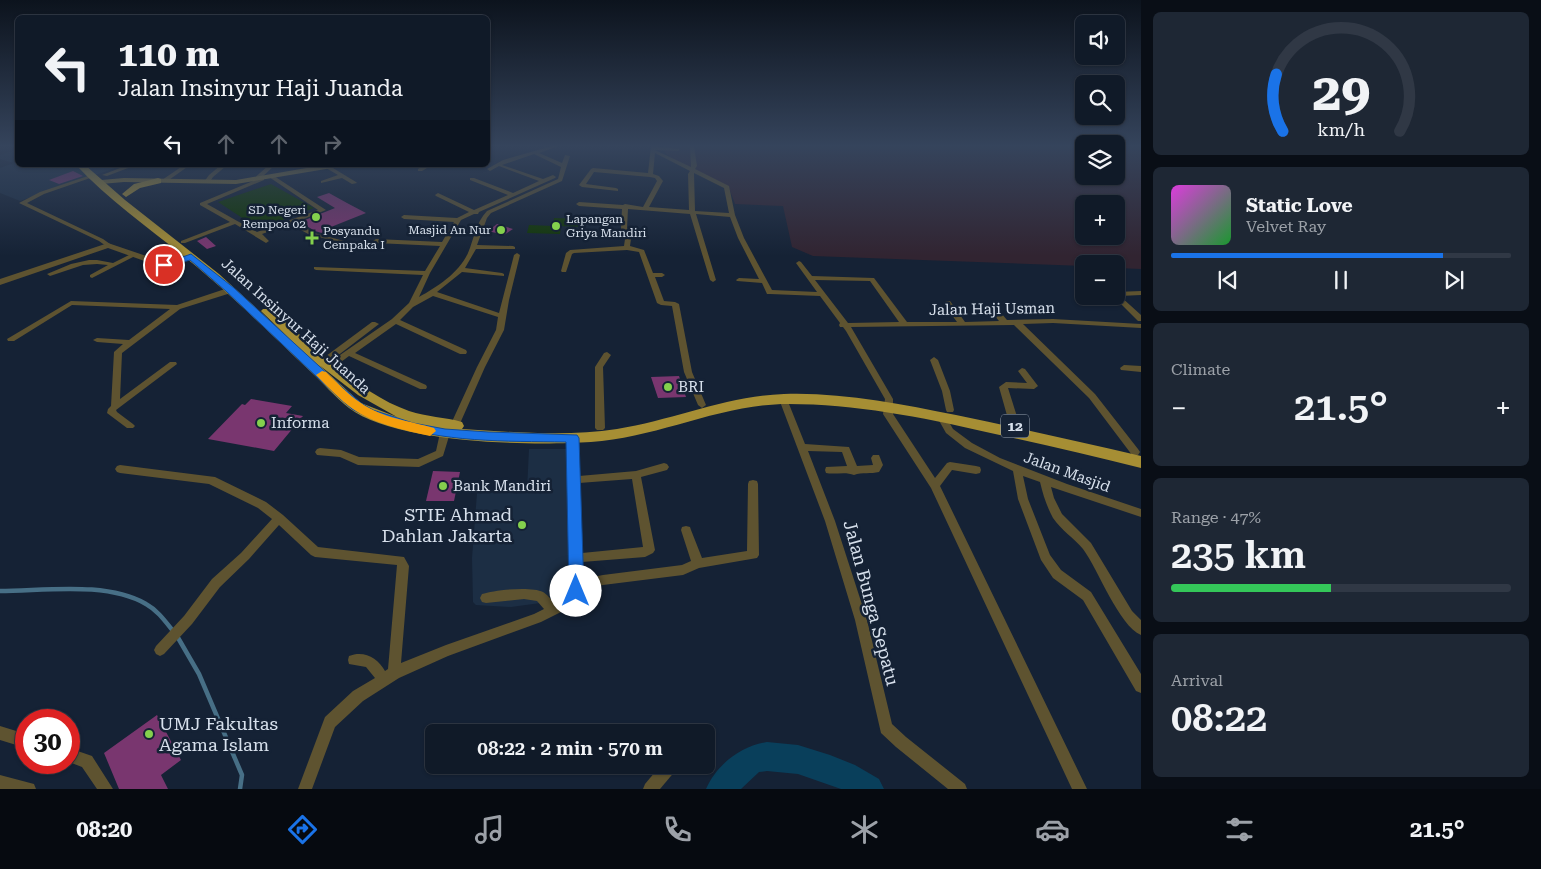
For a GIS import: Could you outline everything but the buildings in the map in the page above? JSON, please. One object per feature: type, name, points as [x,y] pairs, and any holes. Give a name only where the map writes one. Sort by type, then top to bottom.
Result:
[{"type":"highway","name":"Jalan Insinyur Haji Juanda","points":[[107,183],[122,202],[231,290],[356,406],[368,413],[411,428],[450,430],[600,428],[646,421],[738,396],[769,393],[887,401],[1139,456]]},
{"type":"highway","name":"Jalan Insinyur Haji Juanda","points":[[110,183],[222,273],[366,394],[396,412],[450,430],[488,437],[572,438],[627,433],[743,404],[783,399],[887,401]]},
{"type":"highway","points":[[126,194],[137,186],[152,183]]},
{"type":"highway","name":"Jalan Insinyur Haji Juanda","points":[[946,414],[1015,426],[1139,456]]},
{"type":"street","points":[[83,183],[42,193],[22,203],[108,245],[164,265],[191,257]]},
{"type":"street","points":[[250,183],[202,204],[257,234],[266,242]]},
{"type":"street","points":[[257,234],[323,209],[281,183]]},
{"type":"street","points":[[482,183],[511,194]]},
{"type":"street","points":[[404,217],[458,220],[539,183]]},
{"type":"street","points":[[328,363],[348,353],[394,321],[411,305],[432,293],[461,270],[467,263],[474,247],[484,217],[496,208],[549,183]]},
{"type":"street","points":[[584,183],[582,186],[616,190]]},
{"type":"street","points":[[646,207],[659,183]]},
{"type":"street","points":[[690,183],[692,212],[713,280]]},
{"type":"street","points":[[719,183],[727,187],[732,215],[741,238],[768,291],[773,294],[821,294]]},
{"type":"street","points":[[438,195],[484,217]]},
{"type":"street","points":[[579,204],[646,207],[732,215]]},
{"type":"street","points":[[625,206],[624,230],[629,240],[627,248]]},
{"type":"street","points":[[411,305],[443,244],[458,220]]},
{"type":"street","points":[[183,242],[236,222]]},
{"type":"street","points":[[291,222],[312,234],[346,243]]},
{"type":"street","points":[[376,241],[443,244]]},
{"type":"street","points":[[0,282],[108,245]]},
{"type":"street","points":[[320,452],[341,454],[358,461],[420,463],[440,453],[500,330],[515,252],[474,247]]},
{"type":"street","points":[[564,271],[569,252],[572,251],[627,248],[641,251],[661,303],[675,304],[688,372],[702,405]]},
{"type":"street","points":[[92,276],[133,255]]},
{"type":"street","points":[[50,274],[94,260],[114,265]]},
{"type":"street","points":[[799,263],[844,324],[887,401],[888,414],[935,486],[1080,789]]},
{"type":"street","points":[[316,268],[427,273]]},
{"type":"street","points":[[461,270],[502,275]]},
{"type":"street","points":[[650,275],[662,276]]},
{"type":"street","points":[[809,278],[872,279],[905,325]]},
{"type":"street","points":[[739,280],[763,280]]},
{"type":"street","points":[[115,406],[116,354],[129,342],[177,307],[231,290]]},
{"type":"street","points":[[432,293],[497,315]]},
{"type":"street","points":[[1125,294],[1141,293]]},
{"type":"street","points":[[947,302],[963,324]]},
{"type":"street","points":[[1125,304],[1141,319]]},
{"type":"street","points":[[11,339],[65,305],[177,307]]},
{"type":"street","points":[[993,309],[1004,322]]},
{"type":"street","points":[[394,321],[463,352]]},
{"type":"street","name":"Jalan Haji Usman","points":[[844,324],[905,325],[1053,321],[1141,326]]},
{"type":"street","points":[[1016,322],[1092,396],[1139,456]]},
{"type":"street","points":[[328,363],[375,324]]},
{"type":"street","points":[[97,340],[129,342]]},
{"type":"street","points":[[348,353],[423,387]]},
{"type":"street","points":[[600,428],[599,367],[607,355]]},
{"type":"street","name":"Jalan Masjid","points":[[934,360],[946,391],[945,429],[958,440],[1044,480],[1140,514]]},
{"type":"street","points":[[130,426],[112,413],[112,409],[173,364]]},
{"type":"street","points":[[1124,368],[1141,369]]},
{"type":"street","points":[[1015,426],[1003,387],[1006,385],[1034,386],[1022,371]]},
{"type":"street","name":"Jalan Bunga Sepatu","points":[[783,399],[830,521],[861,620],[884,724],[891,734],[960,789]]},
{"type":"street","points":[[305,789],[325,732],[333,718],[358,696],[388,677],[553,610],[571,600],[577,586],[572,438]]},
{"type":"street","points":[[801,447],[846,449],[854,471]]},
{"type":"street","points":[[830,470],[854,471],[876,469],[878,465],[876,458]]},
{"type":"street","points":[[935,486],[950,466],[976,470]]},
{"type":"street","points":[[574,480],[636,475],[664,467]]},
{"type":"street","points":[[120,469],[211,480],[262,505],[279,518],[315,552],[398,559],[402,561],[403,566],[388,677]]},
{"type":"street","points":[[1017,469],[1023,499],[1045,557],[1057,574],[1087,596],[1141,686]]},
{"type":"street","points":[[576,558],[645,552],[649,550],[636,475]]},
{"type":"street","points":[[1044,480],[1049,498],[1058,517],[1088,546],[1128,614],[1141,629]]},
{"type":"street","points":[[577,586],[603,580],[682,570],[698,563],[753,555],[753,484]]},
{"type":"street","points":[[163,647],[221,578],[245,556],[279,518]]},
{"type":"street","points":[[686,530],[698,563]]},
{"type":"street","points":[[486,598],[524,594],[540,596],[553,610]]},
{"type":"street","points":[[354,660],[364,660],[375,665],[388,677]]},
{"type":"street","points":[[0,733],[15,737]]},
{"type":"street","points":[[80,758],[88,761],[106,789]]},
{"type":"street","points":[[650,789],[663,774]]},
{"type":"street","points":[[0,782],[26,788]]},
{"type":"shaded area","points":[[0,183],[72,183],[20,201],[0,193]]},
{"type":"shaded area","points":[[719,183],[1075,183],[1075,185],[1125,185],[1125,183],[1141,183],[1141,269],[1125,268],[1125,255],[1075,255],[1075,266],[813,256],[792,247],[783,206],[735,204],[729,188]]},
{"type":"shaded area","name":"STIE Ahmad Dahlan Jakarta","points":[[529,449],[570,449],[570,599],[511,607],[476,605],[473,602],[472,558],[477,493],[527,490]]},
{"type":"green space","points":[[271,184],[314,208],[259,229],[218,202]]},
{"type":"green space","name":"Lapangan Griya Mandiri","points":[[554,218],[583,219],[583,227],[561,226],[560,234],[527,233],[529,225],[553,226]]},
{"type":"waterway","points":[[0,591],[74,589],[112,592],[130,597],[150,606],[173,631]]},
{"type":"waterway","points":[[177,636],[199,674],[242,775],[240,789]]},
{"type":"waterway","points":[[721,789],[746,763],[755,758],[767,756],[798,760],[830,769],[845,775],[869,789]]},
{"type":"slow traffic","points":[[322,375],[356,406],[368,413],[411,428],[430,431]]},
{"type":"place","name":"SD Negeri Rempoa 02","points":[[316,217]]},
{"type":"place","name":"Lapangan Griya Mandiri","points":[[556,226]]},
{"type":"place","name":"Masjid An Nur","points":[[501,230]]},
{"type":"place","name":"Posyandu Cempaka I","points":[[312,238]]},
{"type":"place","name":"BRI","points":[[668,387]]},
{"type":"place","name":"Informa","points":[[261,423]]},
{"type":"place","name":"Bank Mandiri","points":[[443,486]]},
{"type":"place","name":"STIE Ahmad Dahlan Jakarta","points":[[522,525]]},
{"type":"place","name":"UMJ Fakultas Agama Islam","points":[[149,734]]},
{"type":"route","points":[[164,265],[191,257],[231,290],[356,406],[368,413],[411,428],[445,433],[488,437],[572,438],[576,591]]}]
